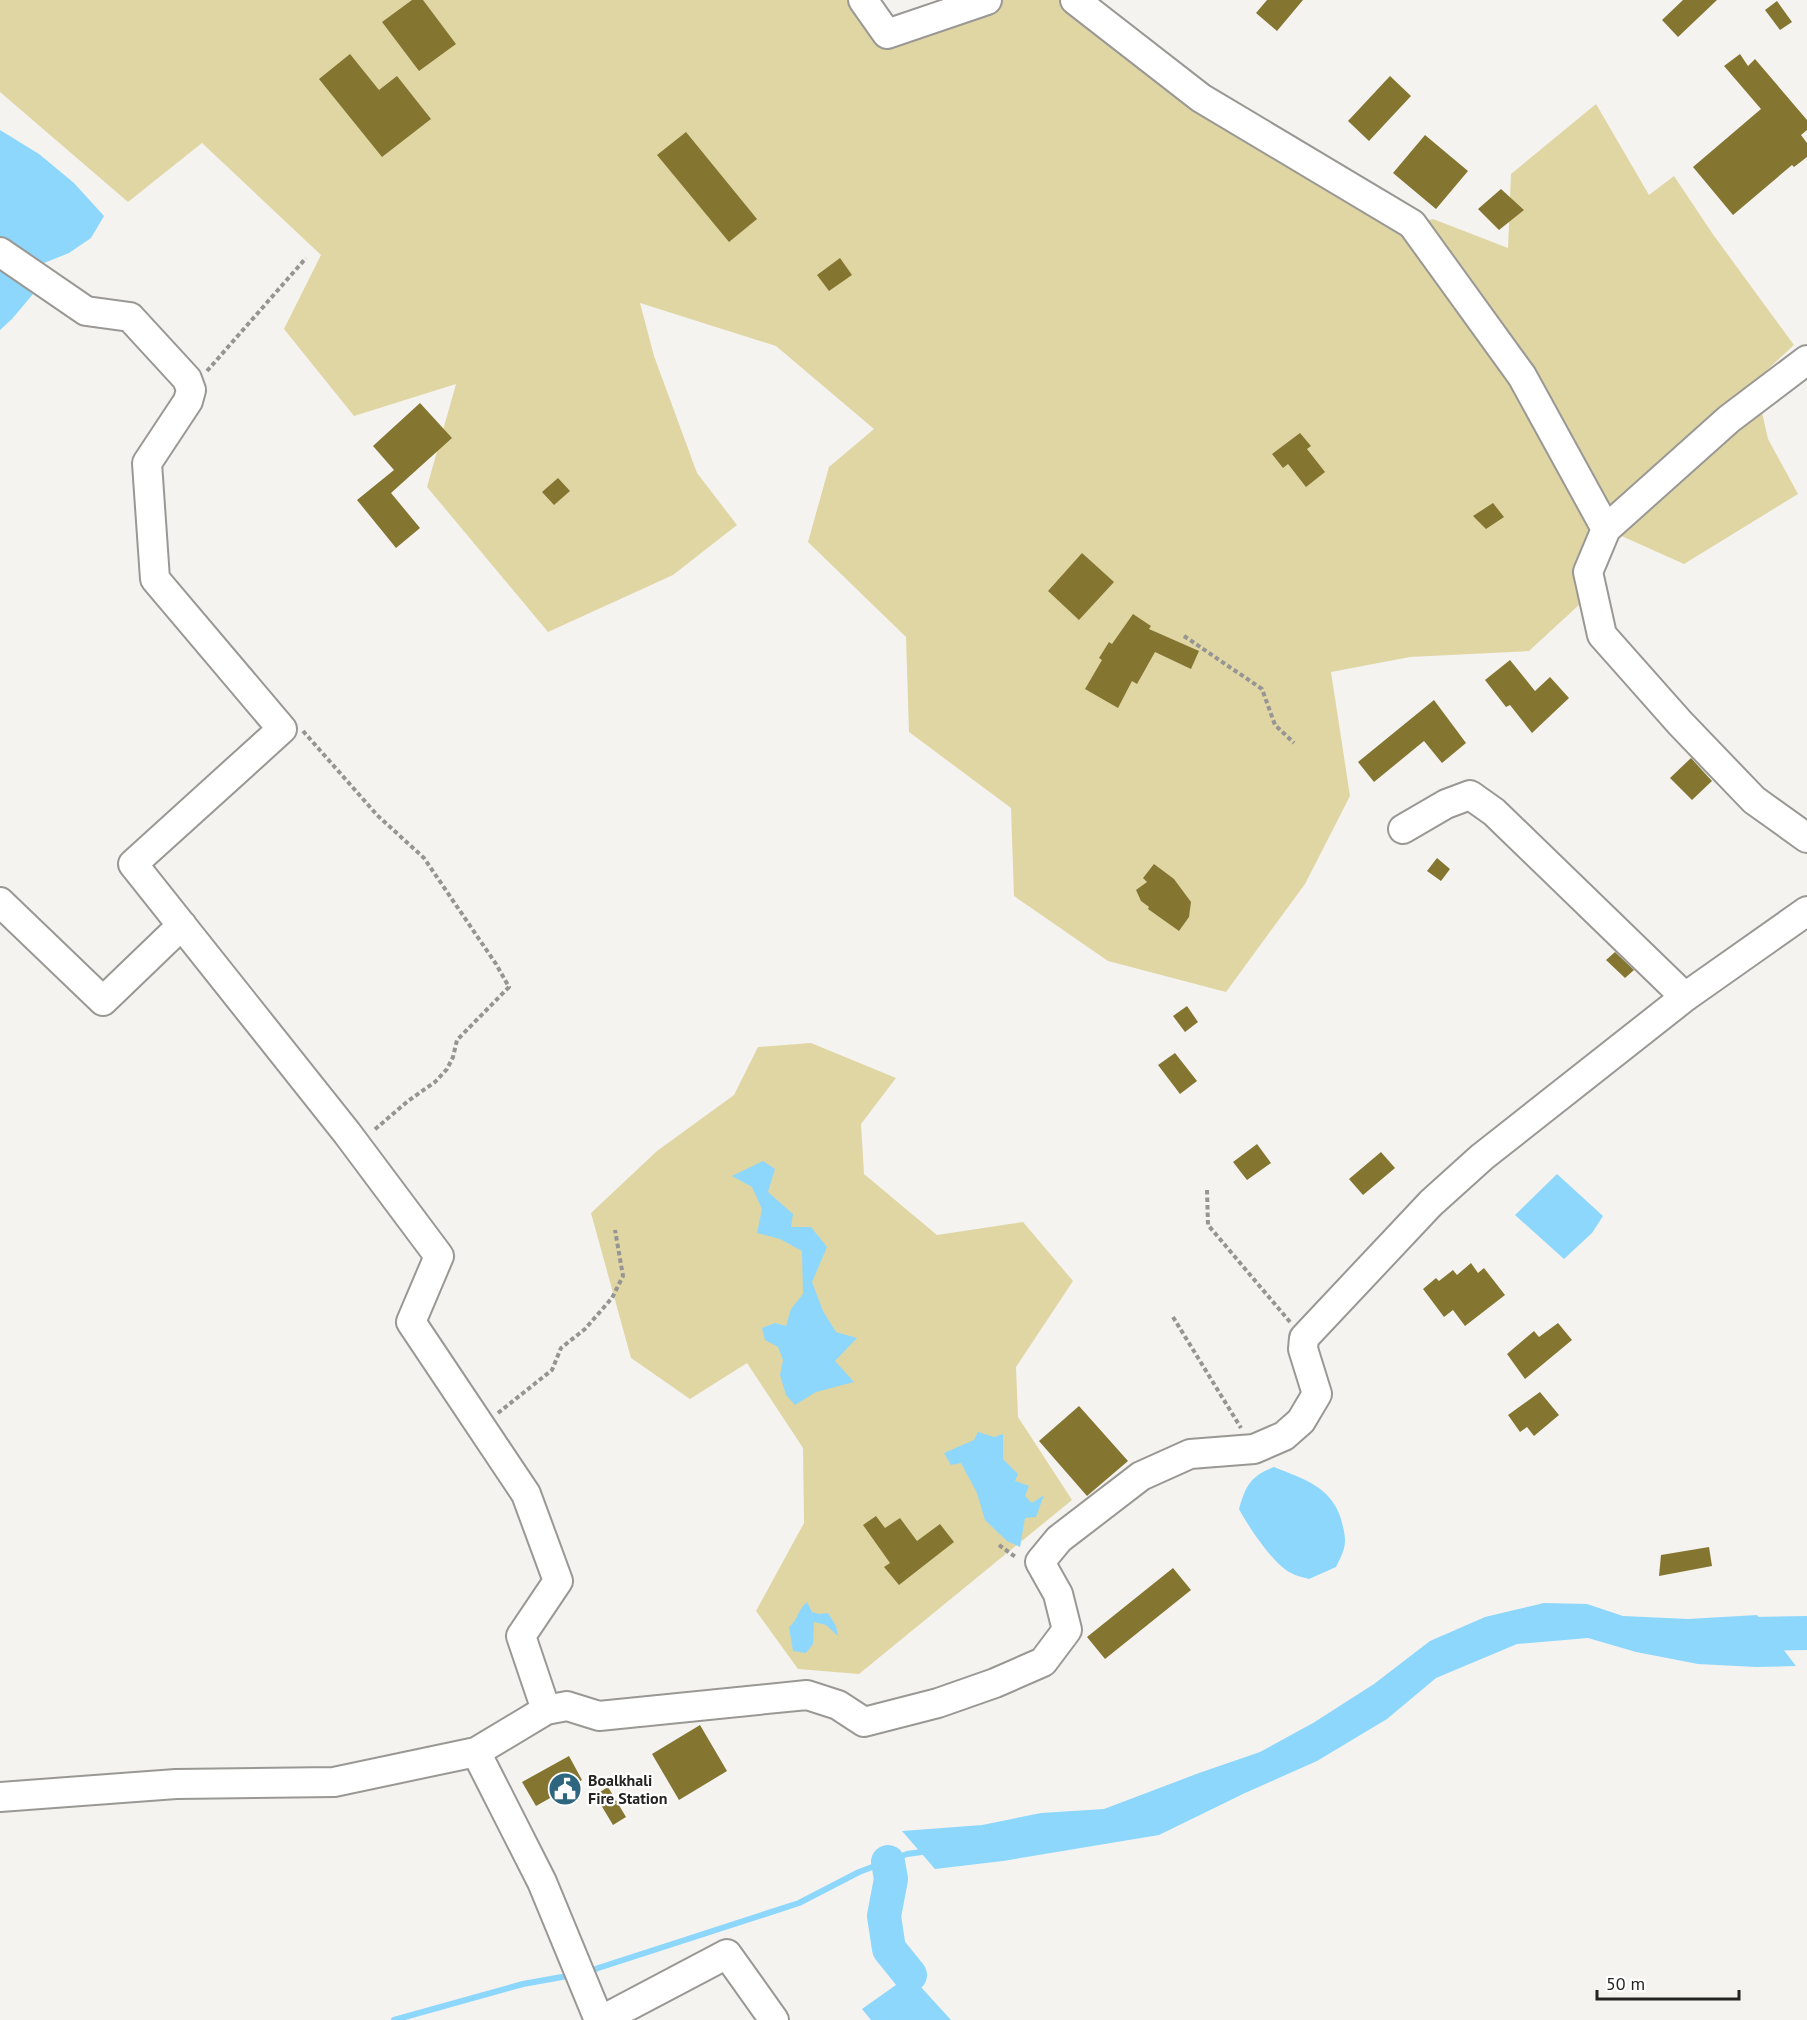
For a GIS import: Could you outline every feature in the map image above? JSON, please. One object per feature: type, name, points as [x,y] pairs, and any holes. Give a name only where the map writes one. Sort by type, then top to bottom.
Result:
[{"type":"street","points":[[863,0],[887,34],[987,0]]},
{"type":"street","points":[[1075,0],[1201,98],[1412,224],[1522,376],[1606,529]]},
{"type":"street","points":[[0,252],[86,311],[130,317],[187,379],[191,390],[188,401],[147,463],[155,579],[282,729],[133,864],[357,1145],[439,1256],[411,1322],[526,1494],[558,1581],[521,1636],[546,1710]]},
{"type":"street","points":[[1807,360],[1729,419],[1606,529],[1588,572],[1602,635],[1680,723],[1754,800],[1807,838]]},
{"type":"street","points":[[1403,830],[1446,804],[1470,795],[1494,812],[1685,997]]},
{"type":"street","points":[[0,902],[103,1001],[182,925]]},
{"type":"street","points":[[0,1797],[176,1784],[334,1782],[476,1752],[546,1710],[567,1706],[599,1716],[807,1695],[838,1705],[864,1722],[938,1703],[995,1683],[1042,1662],[1067,1630],[1058,1594],[1040,1562],[1059,1539],[1142,1476],[1190,1454],[1254,1449],[1284,1436],[1301,1421],[1317,1394],[1303,1349],[1304,1338],[1431,1203],[1474,1164],[1685,997],[1807,911]]},
{"type":"street","points":[[476,1752],[542,1882],[600,2020],[727,1954],[774,2020]]},
{"type":"path","points":[[191,390],[306,258]]},
{"type":"path","points":[[1184,636],[1262,689],[1275,725],[1294,743]]},
{"type":"path","points":[[296,723],[377,815],[424,858],[509,987],[457,1040],[447,1069],[435,1082],[408,1101],[357,1145]]},
{"type":"path","points":[[1207,1190],[1208,1225],[1304,1338]]},
{"type":"path","points":[[481,1426],[552,1370],[561,1348],[585,1329],[612,1298],[623,1276],[615,1230]]},
{"type":"path","points":[[1173,1317],[1254,1449]]},
{"type":"shaded area","points":[[0,0],[859,0],[887,34],[987,0],[1079,0],[1412,224],[1433,219],[1508,248],[1511,174],[1596,104],[1649,195],[1674,176],[1712,233],[1794,345],[1755,381],[1768,439],[1798,494],[1684,564],[1606,529],[1593,592],[1529,651],[1410,657],[1331,672],[1350,796],[1305,884],[1226,992],[1108,961],[1014,896],[1011,808],[909,732],[906,637],[808,542],[829,467],[874,429],[776,346],[640,303],[654,356],[697,473],[737,525],[673,575],[548,632],[427,487],[456,384],[354,416],[284,329],[321,255],[202,143],[128,202],[0,92]]},
{"type":"shaded area","points":[[811,1043],[896,1078],[861,1124],[864,1174],[937,1235],[1023,1222],[1073,1281],[1016,1367],[1018,1417],[1072,1500],[859,1674],[798,1669],[756,1611],[804,1523],[803,1448],[747,1363],[690,1399],[631,1358],[591,1213],[657,1151],[734,1095],[758,1047]]},
{"type":"water","points":[[0,130],[39,154],[74,183],[104,216],[91,238],[69,253],[34,267],[0,241]]},
{"type":"water","points":[[0,267],[33,294],[0,330]]},
{"type":"water","points":[[763,1161],[775,1169],[768,1192],[793,1214],[791,1227],[811,1227],[827,1247],[812,1282],[823,1311],[836,1332],[857,1338],[835,1361],[854,1382],[816,1392],[795,1405],[786,1395],[780,1375],[783,1360],[778,1347],[765,1340],[762,1328],[775,1323],[786,1326],[791,1309],[803,1294],[802,1251],[780,1239],[757,1233],[762,1209],[752,1187],[732,1176]]},
{"type":"water","points":[[1557,1174],[1603,1216],[1592,1233],[1564,1259],[1515,1215]]},
{"type":"water","points":[[978,1432],[994,1437],[1003,1434],[1003,1459],[1018,1474],[1015,1481],[1029,1486],[1025,1496],[1032,1503],[1044,1495],[1036,1517],[1025,1518],[1020,1547],[1007,1541],[985,1520],[977,1493],[961,1463],[951,1465],[944,1453],[974,1440]]},
{"type":"water","points":[[1274,1467],[1315,1485],[1323,1491],[1336,1508],[1345,1538],[1344,1548],[1336,1567],[1309,1579],[1293,1574],[1277,1562],[1248,1525],[1239,1509],[1244,1494],[1250,1482]]},
{"type":"water","points":[[807,1602],[812,1612],[828,1613],[836,1626],[838,1636],[826,1625],[814,1622],[813,1644],[806,1653],[793,1651],[789,1627]]},
{"type":"water","points":[[1544,1603],[1587,1604],[1623,1616],[1688,1619],[1757,1615],[1796,1666],[1756,1667],[1698,1664],[1636,1652],[1588,1638],[1517,1644],[1436,1678],[1387,1719],[1317,1761],[1159,1835],[1003,1861],[935,1869],[902,1831],[982,1825],[1041,1813],[1104,1809],[1260,1752],[1313,1723],[1374,1684],[1430,1641],[1485,1617]]},
{"type":"water","points":[[910,1975],[951,2020],[871,2020],[862,2009]]},
{"type":"building","points":[[412,0],[423,0],[456,44],[419,71],[382,22]]},
{"type":"building","points":[[1267,0],[1303,0],[1277,31],[1256,13]]},
{"type":"building","points":[[1683,0],[1717,0],[1678,37],[1662,20]]},
{"type":"building","points":[[1777,1],[1792,22],[1780,30],[1765,10]]},
{"type":"building","points":[[350,54],[379,90],[397,76],[431,119],[382,157],[319,79]]},
{"type":"building","points":[[1740,54],[1748,66],[1755,59],[1807,120],[1807,130],[1801,135],[1807,143],[1807,157],[1794,167],[1792,165],[1733,215],[1693,167],[1761,109],[1724,66]]},
{"type":"building","points":[[1390,76],[1411,96],[1369,141],[1348,121]]},
{"type":"building","points":[[686,132],[757,219],[729,242],[657,155]]},
{"type":"building","points":[[1425,135],[1468,171],[1436,209],[1393,173]]},
{"type":"building","points":[[1501,189],[1524,210],[1499,230],[1478,209]]},
{"type":"building","points":[[840,258],[852,275],[829,291],[817,275]]},
{"type":"building","points":[[420,403],[452,438],[391,493],[420,528],[396,548],[357,500],[394,470],[373,446]]},
{"type":"building","points":[[1300,433],[1311,446],[1307,449],[1325,472],[1306,487],[1288,464],[1283,468],[1272,454]]},
{"type":"building","points":[[558,478],[570,491],[554,505],[542,492]]},
{"type":"building","points":[[1493,503],[1504,517],[1486,529],[1473,516]]},
{"type":"building","points":[[1082,553],[1114,582],[1079,620],[1048,591]]},
{"type":"building","points":[[1133,614],[1151,626],[1149,629],[1199,651],[1191,669],[1155,652],[1137,684],[1132,681],[1118,708],[1085,689],[1102,660],[1099,658],[1109,642],[1112,644]]},
{"type":"building","points":[[1510,660],[1535,691],[1550,677],[1569,698],[1532,733],[1510,705],[1506,707],[1485,680]]},
{"type":"building","points":[[1434,700],[1466,743],[1442,763],[1424,741],[1374,782],[1358,762]]},
{"type":"building","points":[[1691,758],[1712,781],[1692,800],[1670,778]]},
{"type":"building","points":[[1437,858],[1450,869],[1441,881],[1427,871]]},
{"type":"building","points":[[1154,864],[1174,879],[1191,902],[1189,917],[1179,931],[1148,909],[1149,907],[1141,901],[1136,890],[1147,882],[1143,878]]},
{"type":"building","points":[[1615,952],[1634,970],[1625,978],[1606,960]]},
{"type":"building","points":[[1187,1006],[1198,1022],[1185,1032],[1173,1016]]},
{"type":"building","points":[[1175,1053],[1197,1081],[1180,1094],[1158,1065]]},
{"type":"building","points":[[1257,1144],[1271,1163],[1247,1180],[1233,1162]]},
{"type":"building","points":[[1381,1152],[1395,1168],[1363,1195],[1349,1179]]},
{"type":"building","points":[[1471,1263],[1478,1273],[1484,1268],[1505,1295],[1465,1326],[1453,1310],[1444,1317],[1423,1289],[1436,1278],[1439,1281],[1453,1270],[1457,1275]]},
{"type":"building","points":[[1558,1323],[1572,1340],[1525,1379],[1507,1354],[1534,1331],[1539,1337]]},
{"type":"building","points":[[1540,1392],[1559,1415],[1534,1436],[1527,1427],[1520,1432],[1508,1415]]},
{"type":"building","points":[[1079,1406],[1128,1461],[1087,1496],[1039,1441]]},
{"type":"building","points":[[876,1516],[885,1528],[900,1518],[917,1541],[940,1524],[954,1542],[899,1585],[884,1567],[890,1563],[863,1525]]},
{"type":"building","points":[[1709,1547],[1712,1566],[1659,1576],[1661,1555]]},
{"type":"building","points":[[1173,1568],[1191,1590],[1105,1659],[1087,1637]]},
{"type":"building","points":[[700,1725],[727,1771],[679,1800],[652,1754]]},
{"type":"building","points":[[569,1756],[582,1780],[536,1806],[522,1782]]},
{"type":"building","points":[[608,1787],[626,1817],[613,1825],[595,1795]]},
{"type":"waterway","points":[[1750,1634],[1807,1633]]},
{"type":"waterway","points":[[586,1972],[799,1903],[859,1872],[907,1854],[929,1851]]},
{"type":"waterway","points":[[888,1862],[891,1879],[884,1916],[889,1949],[910,1975]]},
{"type":"waterway","points":[[394,2020],[523,1984],[573,1975]]},
{"type":"place","name":"Boalkhali Fire Station","points":[[565,1789]]}]
